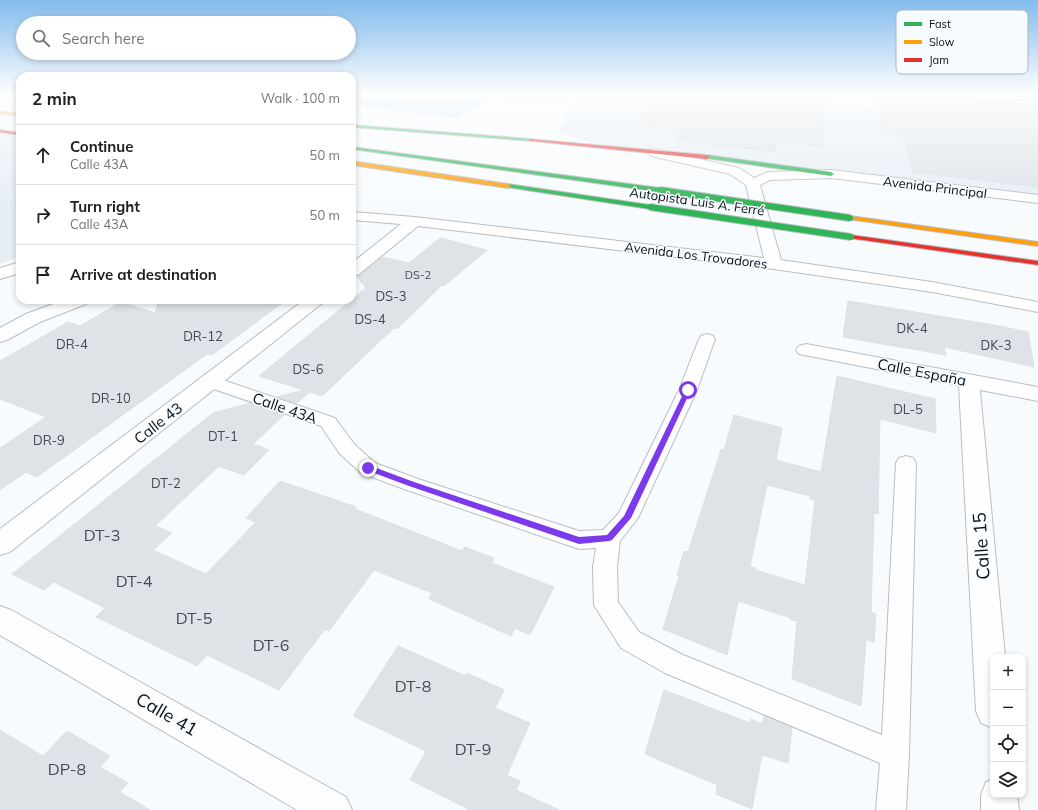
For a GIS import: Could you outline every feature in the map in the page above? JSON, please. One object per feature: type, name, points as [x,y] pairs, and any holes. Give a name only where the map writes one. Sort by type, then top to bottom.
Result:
[{"type":"highway","points":[[390,130],[561,142],[655,153],[705,157],[831,174]]},
{"type":"highway","points":[[0,131],[16,133]]},
{"type":"highway","name":"Autopista Luis A. Ferré","points":[[356,149],[1038,244]]},
{"type":"highway","name":"Autopista Luis A. Ferré","points":[[356,164],[1038,264]]},
{"type":"street","points":[[655,153],[734,171],[753,183],[774,264]]},
{"type":"street","name":"Avenida Principal","points":[[753,183],[768,176],[831,174],[1038,199]]},
{"type":"street","name":"Avenida Los Trovadores","points":[[356,216],[415,221],[774,264],[932,287],[1038,307]]},
{"type":"street","points":[[356,268],[415,221]]},
{"type":"street","points":[[0,274],[16,268]]},
{"type":"street","points":[[0,336],[33,318],[70,304]]},
{"type":"street","name":"Calle 43","points":[[0,544],[310,304]]},
{"type":"street","name":"Calle España","points":[[806,350],[1038,394]]},
{"type":"street","name":"Calle 15","points":[[969,381],[991,690]]},
{"type":"street","name":"Calle 41","points":[[0,619],[333,810]]},
{"type":"street","points":[[999,798],[1000,810]]},
{"type":"lane","points":[[707,339],[688,390],[627,518],[609,538],[605,567],[606,605],[630,640],[674,664],[895,755]]},
{"type":"lane","name":"Calle 43A","points":[[211,382],[328,422],[347,449],[368,468],[411,484],[579,540],[609,538]]},
{"type":"lane","points":[[891,810],[895,755],[906,463]]},
{"type":"shaded area","points":[[0,130],[12,130],[16,130],[16,258],[0,264]]},
{"type":"shaded area","points":[[559,130],[1038,130],[1038,199],[592,143],[558,132]]},
{"type":"building","points":[[669,130],[823,130],[822,146],[777,141],[775,152],[675,140],[680,131]]},
{"type":"building","points":[[881,130],[1038,130],[1038,187],[913,172],[903,135],[882,133]]},
{"type":"building","points":[[440,238],[487,250],[444,286],[442,285],[397,329],[394,328],[322,396],[310,392],[297,403],[277,397],[304,390],[259,376],[347,304],[356,304],[356,296],[366,288],[357,277],[383,257],[409,263]]},
{"type":"building","points":[[848,301],[1028,332],[1034,367],[944,347],[946,355],[843,337]]},
{"type":"building","points":[[118,304],[127,304],[155,313],[158,304],[281,304],[212,355],[207,354],[37,477],[26,472],[0,490],[0,448],[46,417],[0,399],[0,361],[68,322],[80,326]]},
{"type":"building","points":[[837,376],[935,399],[936,433],[880,419],[878,514],[874,513],[871,612],[876,614],[874,642],[866,640],[861,706],[792,679],[797,621],[791,620],[791,618],[738,601],[727,655],[663,629],[679,576],[677,575],[684,551],[688,552],[721,449],[724,450],[734,415],[782,428],[776,460],[821,472]],"holes":[[[767,485],[810,496],[810,499],[815,500],[805,585],[755,570],[756,568],[750,567]]]},
{"type":"building","points":[[251,403],[284,415],[253,444],[269,450],[244,475],[219,466],[155,526],[172,533],[153,550],[206,574],[256,522],[246,518],[280,481],[356,507],[355,509],[462,551],[465,547],[494,558],[492,563],[554,587],[530,635],[515,628],[511,636],[429,599],[432,593],[374,570],[329,631],[325,629],[279,690],[207,655],[197,666],[96,617],[105,608],[54,582],[44,590],[12,574],[213,413]]},
{"type":"building","points":[[398,646],[466,676],[467,673],[504,690],[495,708],[530,723],[507,775],[520,781],[516,790],[559,810],[470,810],[410,780],[426,751],[353,716]]},
{"type":"building","points":[[664,690],[750,723],[751,719],[762,724],[764,716],[792,728],[788,763],[762,755],[752,809],[716,794],[717,785],[645,754]]},
{"type":"building","points":[[0,730],[43,756],[67,731],[110,756],[100,767],[128,783],[120,792],[150,810],[0,810]]},
{"type":"traffic: fast","points":[[401,130],[532,140]]},
{"type":"traffic: fast","points":[[356,149],[660,190]]},
{"type":"traffic: fast","points":[[707,157],[831,174]]},
{"type":"traffic: fast","points":[[508,186],[650,207]]},
{"type":"traffic: fast","points":[[660,190],[850,218]]},
{"type":"traffic: fast","points":[[650,207],[851,237]]},
{"type":"traffic: slow","points":[[356,164],[508,186]]},
{"type":"traffic: slow","points":[[850,218],[1038,244]]},
{"type":"traffic: jam","points":[[0,131],[16,133]]},
{"type":"traffic: jam","points":[[532,140],[707,157]]},
{"type":"traffic: jam","points":[[851,237],[1038,263]]},
{"type":"route","points":[[368,468],[411,484],[579,540],[609,538],[627,518],[688,390]]}]
